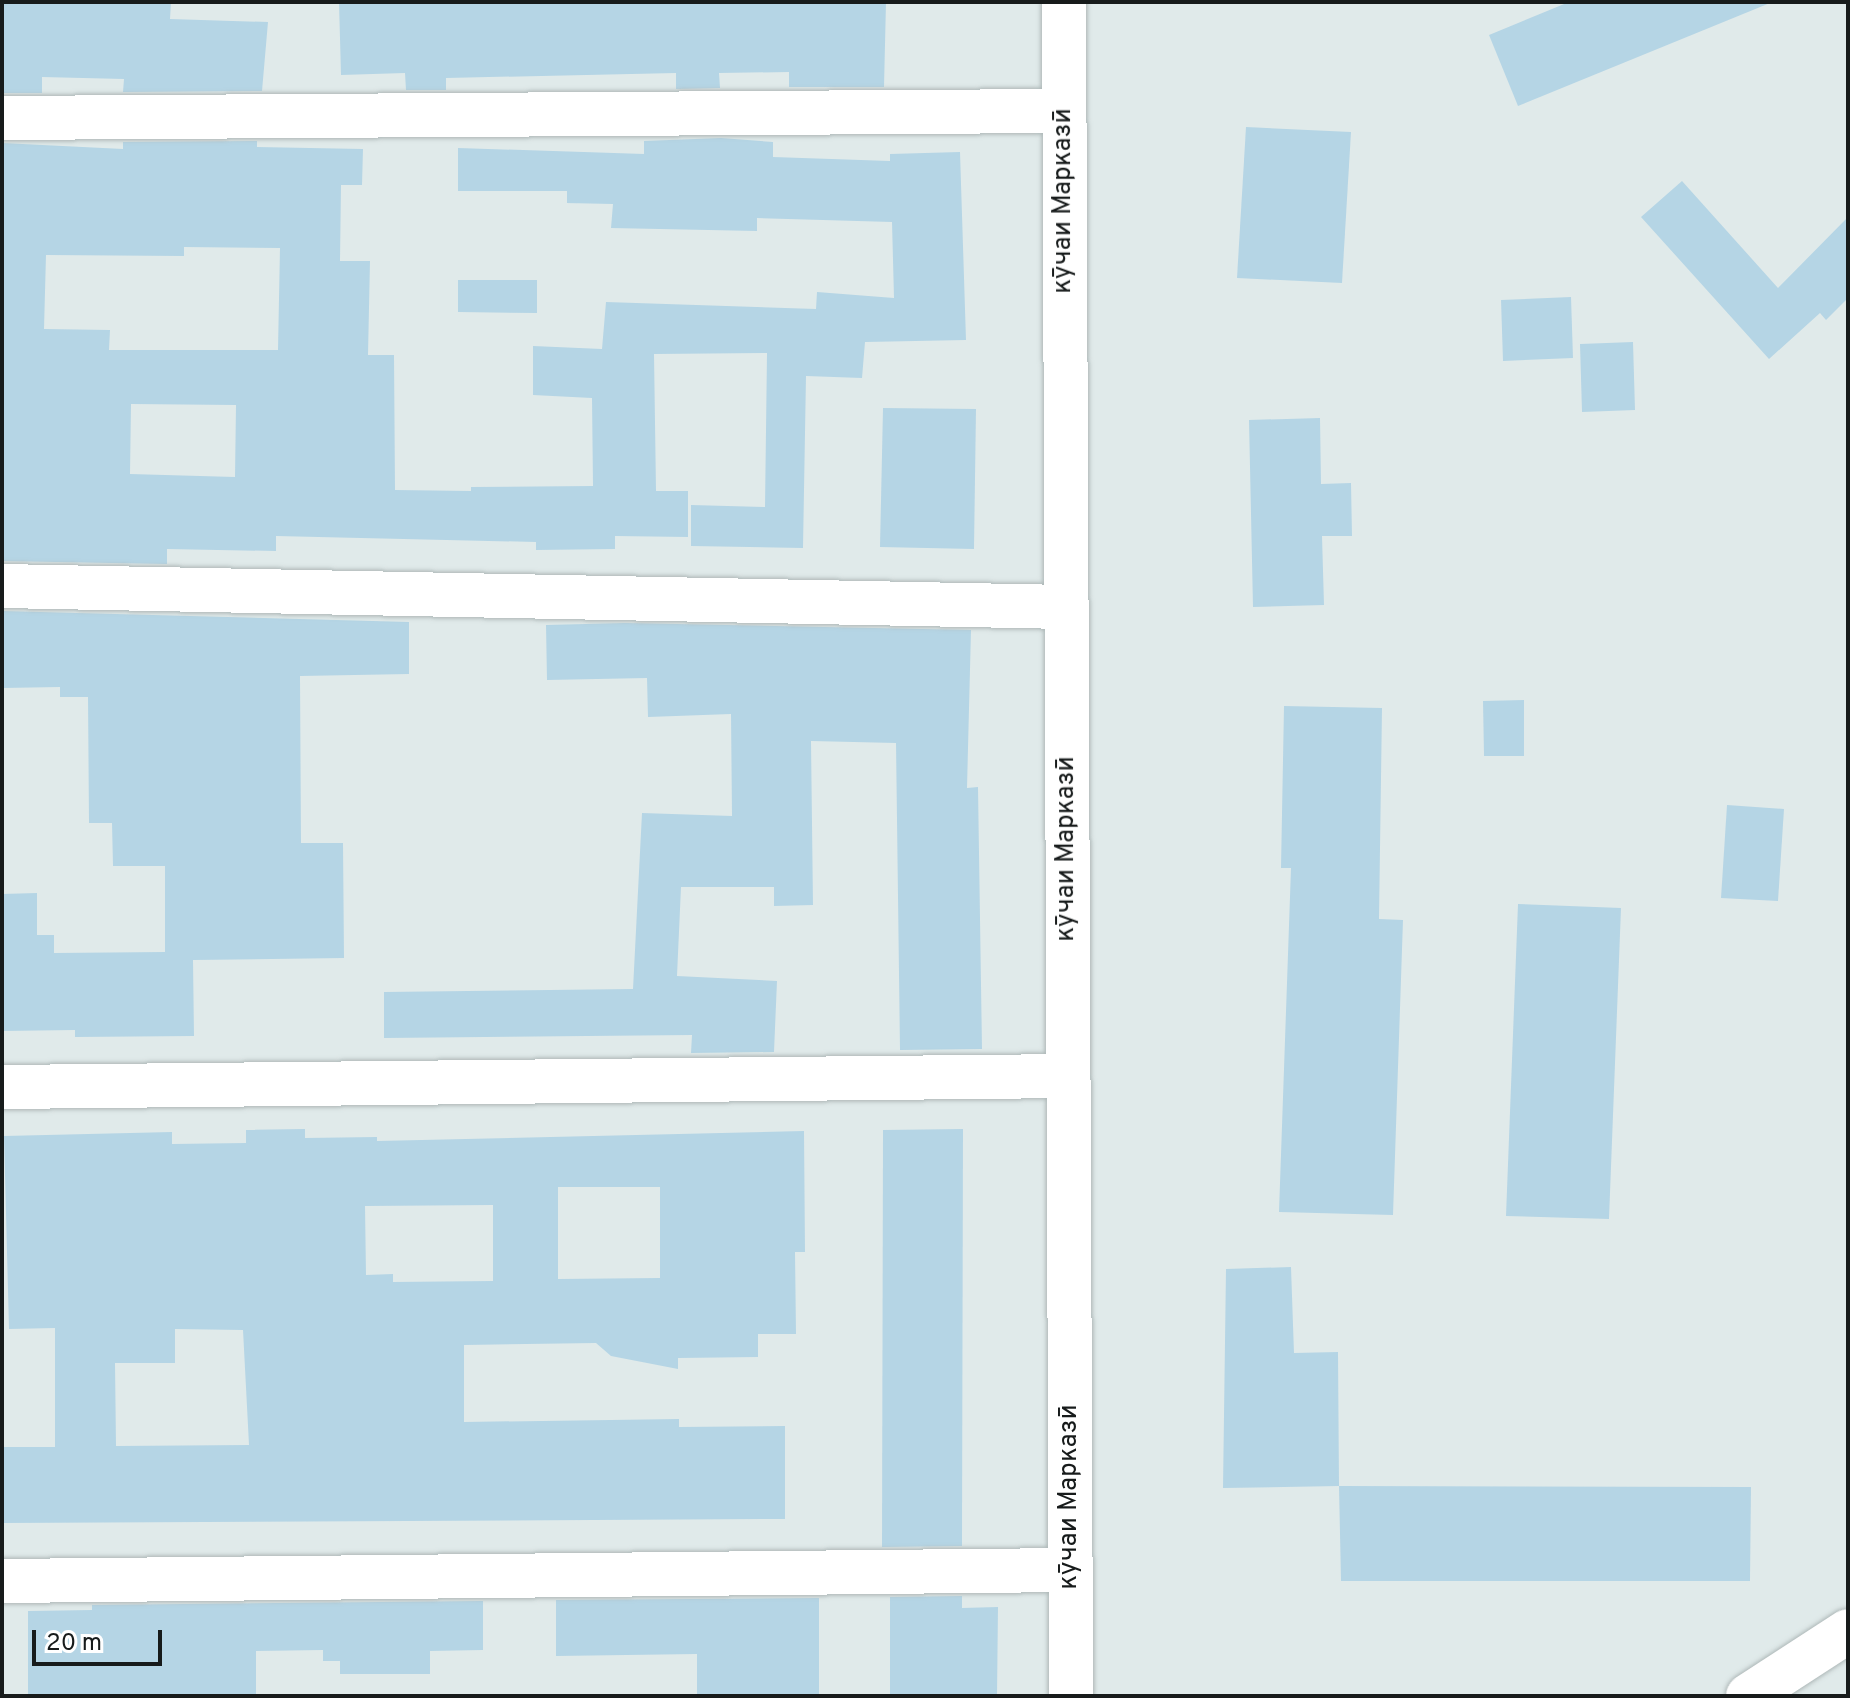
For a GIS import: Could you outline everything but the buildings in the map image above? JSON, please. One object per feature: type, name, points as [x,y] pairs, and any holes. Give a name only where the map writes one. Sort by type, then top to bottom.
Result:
[{"type":"street","name":"кӯчаи Марказӣ","points":[[1064,2],[1071,1696]]},
{"type":"street","points":[[2,118],[1064,111]]},
{"type":"street","points":[[2,586],[1066,607]]},
{"type":"street","points":[[2,1087],[1068,1076]]},
{"type":"street","points":[[2,1581],[1070,1570]]},
{"type":"street","points":[[1748,1696],[1848,1631]]}]
